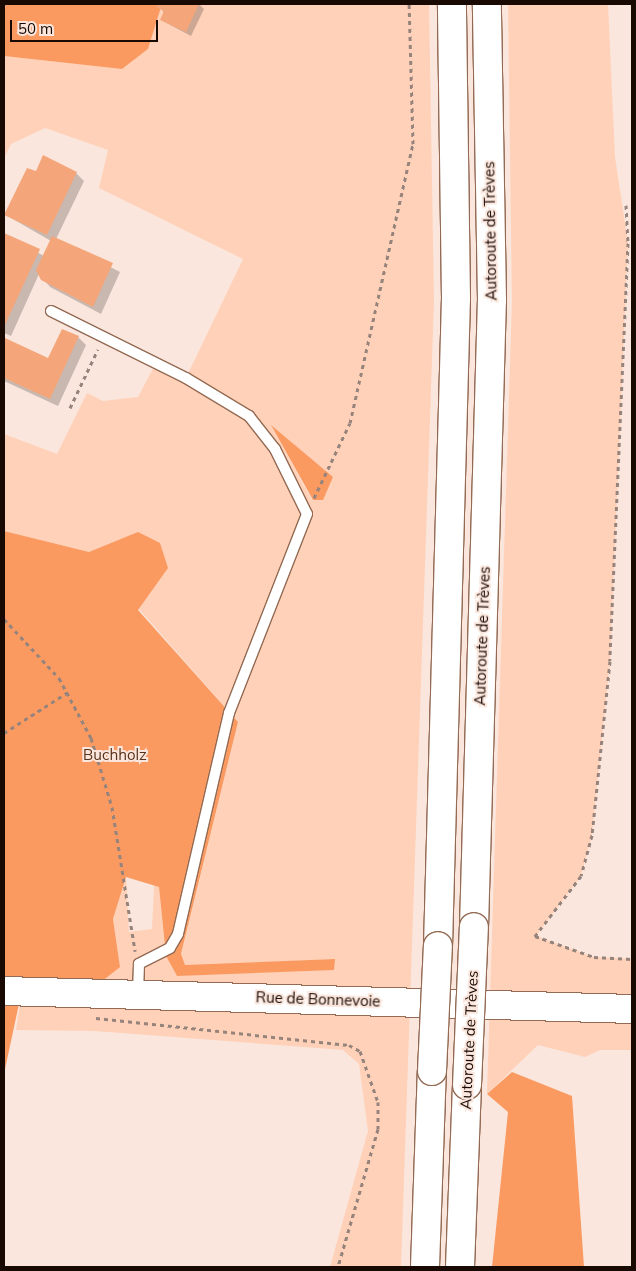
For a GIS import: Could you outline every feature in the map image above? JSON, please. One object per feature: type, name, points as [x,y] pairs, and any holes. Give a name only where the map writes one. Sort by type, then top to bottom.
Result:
[{"type":"main road","points":[[425,1267],[438,946],[456,298],[452,4]]},
{"type":"main road","name":"Autoroute de Trèves","points":[[460,1267],[474,927],[492,300],[487,4]]},
{"type":"main road","name":"Rue de Bonnevoie","points":[[4,991],[632,1009]]},
{"type":"lane","points":[[51,311],[186,378],[249,416],[275,448],[307,514],[229,713],[178,934],[170,948],[139,964],[138,994]]},
{"type":"path","points":[[307,514],[350,423],[413,144],[409,4]]},
{"type":"path","points":[[626,205],[628,242],[611,632],[592,835],[581,876],[535,936],[594,957],[632,959]]},
{"type":"path","points":[[70,408],[103,337]]},
{"type":"path","points":[[4,619],[68,692],[91,738],[112,807],[126,877],[129,932],[139,964]]},
{"type":"path","points":[[4,733],[68,692]]},
{"type":"path","points":[[87,1016],[349,1045],[360,1051],[378,1102],[378,1129],[338,1267]]},
{"type":"shaded area","points":[[162,4],[429,4],[434,301],[401,1267],[330,1267],[368,1131],[359,1064],[343,1050],[95,1031],[16,1030],[23,985],[120,967],[113,919],[126,877],[129,932],[152,929],[154,885],[159,887],[166,956],[177,976],[335,959],[185,966],[181,955],[238,722],[89,552],[4,531],[4,434],[57,454],[87,393],[103,401],[138,397],[156,363],[186,378],[243,259],[99,188],[108,150],[45,128],[11,144],[4,158],[4,56],[122,69],[148,49]],"holes":[[[272,426],[333,477],[312,500]]]},
{"type":"shaded area","points":[[508,4],[608,4],[615,157],[628,243],[610,661],[592,835],[581,876],[536,936],[594,957],[632,959],[632,1050],[600,1050],[585,1057],[538,1045],[487,1094],[512,301]]},
{"type":"green space","points":[[4,4],[162,4],[148,49],[122,69],[4,56]]},
{"type":"green space","points":[[271,425],[333,477],[323,500],[313,500]]},
{"type":"green space","name":"Buchholz","points":[[4,531],[89,552],[138,532],[160,543],[168,568],[138,610],[238,722],[181,954],[185,965],[335,959],[334,970],[177,976],[166,956],[159,887],[126,877],[113,919],[120,967],[101,982],[23,985],[4,1074]]},
{"type":"green space","points":[[512,1072],[572,1096],[584,1267],[492,1267],[508,1112],[487,1094]]},
{"type":"building","points":[[158,4],[199,4],[186,32],[160,20],[164,11],[156,7]]},
{"type":"building","points":[[43,155],[77,172],[47,235],[4,215],[27,168],[36,171]]},
{"type":"building","points":[[4,233],[40,249],[4,327]]},
{"type":"building","points":[[52,236],[113,263],[93,307],[41,280],[36,270]]},
{"type":"building","points":[[62,329],[79,336],[50,399],[4,378],[5,338],[48,358]]}]
